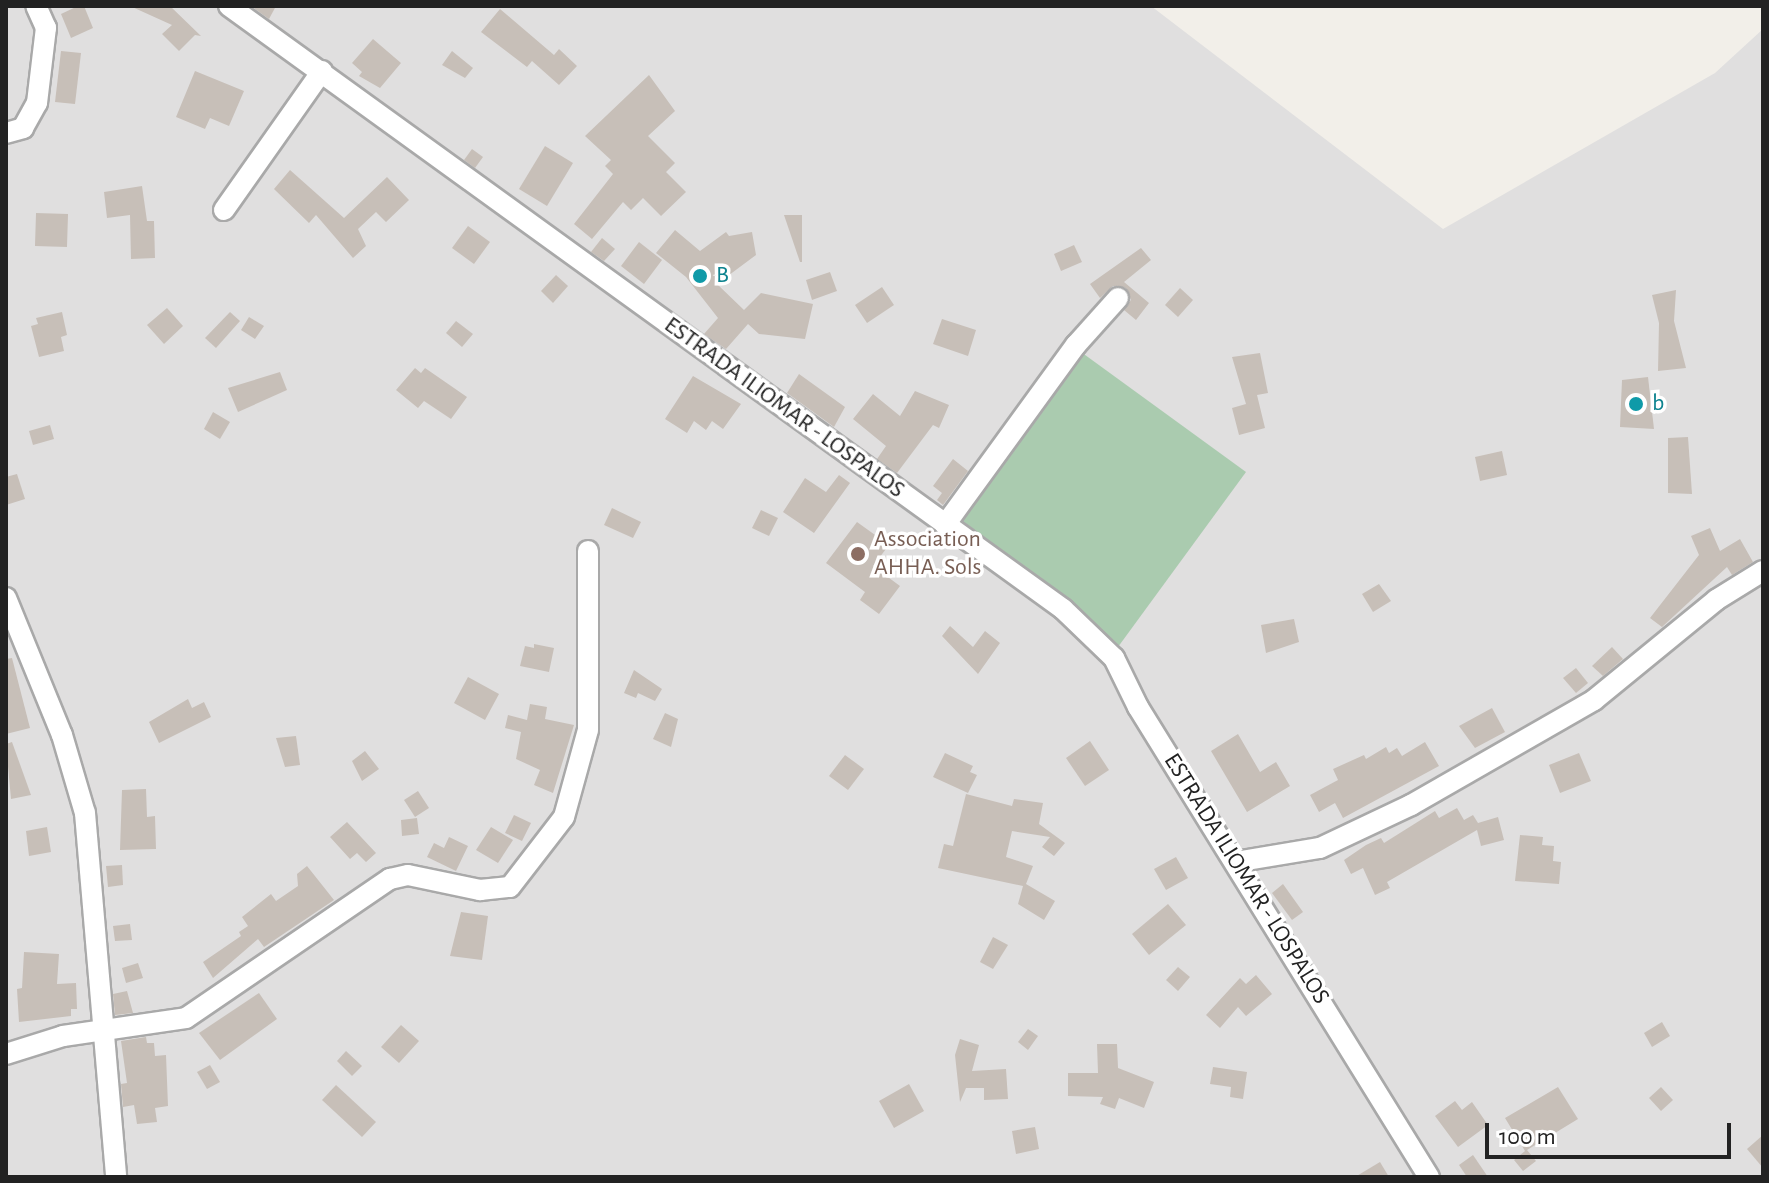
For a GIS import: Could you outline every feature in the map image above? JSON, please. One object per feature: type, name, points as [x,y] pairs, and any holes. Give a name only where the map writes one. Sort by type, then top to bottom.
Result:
[{"type":"street","points":[[6,133],[23,128],[37,103],[46,28],[36,6]]},
{"type":"street","name":"ESTRADA ILIOMAR - LOSPALOS","points":[[229,6],[1063,609],[1114,658],[1138,707],[1429,1177]]},
{"type":"street","points":[[224,210],[322,71]]},
{"type":"street","points":[[945,525],[1076,345],[1118,298]]},
{"type":"street","points":[[6,1054],[63,1036],[186,1018],[390,879],[408,875],[480,890],[510,887],[564,817],[588,730],[588,551]]},
{"type":"street","points":[[1235,862],[1320,848],[1411,805],[1594,700],[1716,600],[1763,571]]},
{"type":"street","points":[[6,598],[62,735],[85,813],[107,1031],[116,1177]]},
{"type":"shaded area","points":[[6,6],[1151,6],[1443,229],[1715,73],[1763,29],[1763,1177],[6,1177]]},
{"type":"green space","points":[[1081,352],[1246,472],[1118,647],[953,527]]},
{"type":"building","points":[[84,6],[93,28],[71,38],[61,14]]},
{"type":"building","points":[[130,6],[170,6],[201,36],[195,35],[179,51],[162,34],[172,25]]},
{"type":"building","points":[[251,6],[276,6],[269,19]]},
{"type":"building","points":[[500,9],[554,55],[559,49],[577,66],[559,85],[532,61],[527,67],[481,32]]},
{"type":"building","points":[[373,39],[401,63],[380,88],[359,76],[362,72],[352,63]]},
{"type":"building","points":[[61,51],[81,53],[75,104],[55,102]]},
{"type":"building","points":[[452,51],[473,68],[465,78],[442,65]]},
{"type":"building","points":[[195,71],[244,91],[229,126],[210,118],[205,129],[176,117]]},
{"type":"building","points":[[649,75],[675,111],[648,136],[675,163],[666,172],[686,192],[661,216],[643,198],[631,210],[623,202],[592,239],[574,224],[613,174],[605,166],[611,160],[585,136]]},
{"type":"building","points":[[545,146],[573,163],[547,206],[519,189]]},
{"type":"building","points":[[472,149],[483,157],[475,168],[464,160]]},
{"type":"building","points":[[290,170],[344,218],[387,177],[409,200],[386,222],[376,212],[358,229],[366,246],[353,258],[316,215],[309,223],[274,189]]},
{"type":"building","points":[[142,186],[147,221],[154,221],[155,258],[131,259],[130,215],[107,218],[104,192]]},
{"type":"building","points":[[36,213],[68,214],[67,247],[35,246]]},
{"type":"building","points":[[784,215],[802,215],[802,262],[800,262]]},
{"type":"building","points":[[468,226],[490,242],[474,264],[452,248]]},
{"type":"building","points":[[675,230],[700,251],[726,232],[729,236],[752,232],[756,255],[717,284],[744,310],[761,293],[813,304],[805,339],[759,334],[748,324],[726,349],[704,334],[718,318],[686,277],[656,253]]},
{"type":"building","points":[[602,238],[615,249],[604,261],[591,252]]},
{"type":"building","points":[[639,242],[662,260],[644,284],[621,266]]},
{"type":"building","points":[[1074,245],[1082,262],[1061,271],[1054,254]]},
{"type":"building","points":[[1141,248],[1151,260],[1124,282],[1149,303],[1136,320],[1124,310],[1131,300],[1126,288],[1113,286],[1100,298],[1090,284]]},
{"type":"building","points":[[830,272],[837,291],[812,300],[806,280]]},
{"type":"building","points":[[556,275],[568,286],[553,303],[541,291]]},
{"type":"building","points":[[882,287],[894,305],[867,323],[855,305]]},
{"type":"building","points":[[1180,288],[1193,300],[1178,317],[1165,305]]},
{"type":"building","points":[[1676,290],[1674,321],[1686,368],[1658,371],[1659,323],[1652,295]]},
{"type":"building","points":[[167,308],[183,326],[164,344],[147,325]]},
{"type":"building","points":[[62,312],[67,335],[61,337],[64,351],[39,357],[31,326],[38,324],[36,318]]},
{"type":"building","points":[[230,312],[240,321],[216,348],[205,338]]},
{"type":"building","points":[[249,317],[264,326],[255,339],[241,330]]},
{"type":"building","points":[[942,319],[976,330],[968,356],[933,344]]},
{"type":"building","points":[[456,321],[473,334],[462,347],[446,333]]},
{"type":"building","points":[[1260,353],[1268,393],[1257,395],[1265,428],[1239,435],[1232,408],[1246,404],[1232,357]]},
{"type":"building","points":[[415,368],[421,373],[425,368],[467,397],[451,419],[424,401],[418,408],[396,390]]},
{"type":"building","points":[[280,372],[287,390],[238,412],[228,388]]},
{"type":"building","points":[[799,374],[845,407],[834,427],[787,393]]},
{"type":"building","points":[[693,376],[741,404],[723,429],[712,421],[706,430],[694,421],[687,433],[665,419]]},
{"type":"building","name":"b","points":[[1648,377],[1654,429],[1620,427],[1622,380]]},
{"type":"building","points":[[915,391],[949,405],[939,428],[933,425],[897,473],[877,459],[886,446],[853,419],[873,394],[900,416]]},
{"type":"building","points":[[213,412],[230,422],[220,439],[204,429]]},
{"type":"building","points":[[50,425],[54,439],[33,445],[29,431]]},
{"type":"building","points":[[1688,437],[1692,494],[1668,493],[1668,438]]},
{"type":"building","points":[[1502,451],[1507,475],[1480,481],[1475,457]]},
{"type":"building","points":[[953,459],[968,471],[943,505],[937,500],[942,493],[933,486]]},
{"type":"building","points":[[17,474],[25,499],[6,505],[6,477]]},
{"type":"building","points":[[839,475],[850,483],[814,533],[783,512],[805,478],[826,492]]},
{"type":"building","points":[[612,508],[641,522],[633,538],[604,525]]},
{"type":"building","points":[[761,510],[778,518],[769,536],[752,528]]},
{"type":"building","name":"Association AHHA. Sols","points":[[857,522],[889,545],[873,566],[900,586],[879,614],[860,600],[865,592],[826,563]]},
{"type":"building","points":[[1710,528],[1720,551],[1740,539],[1753,562],[1732,575],[1727,567],[1662,627],[1650,618],[1699,555],[1691,536]]},
{"type":"building","points":[[1379,584],[1391,601],[1373,612],[1362,594]]},
{"type":"building","points":[[1294,619],[1299,642],[1266,653],[1261,625]]},
{"type":"building","points":[[950,626],[973,647],[985,631],[1000,643],[978,674],[942,636]]},
{"type":"building","points":[[534,644],[554,648],[549,672],[520,666],[525,646],[534,648]]},
{"type":"building","points":[[1612,647],[1623,659],[1603,676],[1592,666]]},
{"type":"building","points":[[12,658],[30,728],[6,734],[6,659]]},
{"type":"building","points":[[1576,668],[1588,683],[1576,693],[1563,678]]},
{"type":"building","points":[[634,670],[662,689],[655,701],[638,693],[636,698],[624,693]]},
{"type":"building","points":[[468,677],[499,694],[485,720],[454,703]]},
{"type":"building","points":[[188,699],[192,708],[204,702],[211,717],[159,743],[149,722]]},
{"type":"building","points":[[530,704],[547,707],[545,719],[574,725],[553,793],[534,785],[540,770],[516,759],[521,732],[505,728],[508,715],[527,720]]},
{"type":"building","points":[[1492,708],[1505,732],[1475,748],[1459,726]]},
{"type":"building","points":[[665,713],[678,719],[671,747],[653,739]]},
{"type":"building","points":[[1238,734],[1260,772],[1276,762],[1290,786],[1247,812],[1211,751]]},
{"type":"building","points":[[296,736],[300,765],[285,767],[276,738]]},
{"type":"building","points":[[1090,741],[1109,770],[1085,786],[1066,758]]},
{"type":"building","points":[[12,742],[31,795],[11,799],[6,744]]},
{"type":"building","points":[[1425,742],[1439,766],[1343,818],[1335,803],[1319,812],[1310,795],[1338,780],[1333,769],[1364,755],[1366,759],[1386,747],[1389,753],[1397,748],[1402,756]]},
{"type":"building","points":[[365,751],[379,769],[362,781],[352,761]]},
{"type":"building","points":[[945,753],[973,766],[970,772],[977,775],[968,793],[933,777]]},
{"type":"building","points":[[1579,753],[1591,781],[1560,793],[1549,765]]},
{"type":"building","points":[[845,755],[864,769],[848,790],[829,776]]},
{"type":"building","points":[[146,789],[147,817],[155,816],[156,849],[120,850],[122,790]]},
{"type":"building","points":[[418,791],[429,808],[415,817],[404,800]]},
{"type":"building","points":[[966,794],[1012,806],[1014,799],[1043,803],[1039,824],[1065,843],[1054,856],[1042,847],[1050,837],[1012,831],[1006,857],[1033,866],[1026,884],[1055,901],[1044,920],[1018,904],[1023,886],[938,868],[944,844],[953,846]]},
{"type":"building","points":[[1457,808],[1464,820],[1473,815],[1478,823],[1498,817],[1504,840],[1481,846],[1477,830],[1387,882],[1390,888],[1375,895],[1363,868],[1351,874],[1344,860],[1366,845],[1381,838],[1384,843],[1435,811],[1439,818]]},
{"type":"building","points":[[514,815],[531,823],[522,841],[505,833]]},
{"type":"building","points":[[417,818],[419,834],[402,836],[401,820]]},
{"type":"building","points":[[347,822],[376,853],[366,862],[357,853],[350,859],[330,837]]},
{"type":"building","points":[[47,827],[51,852],[29,856],[26,831]]},
{"type":"building","points":[[491,827],[513,840],[498,863],[476,850]]},
{"type":"building","points":[[1520,835],[1543,837],[1542,845],[1554,846],[1553,861],[1561,862],[1559,884],[1515,881]]},
{"type":"building","points":[[449,837],[468,846],[456,871],[427,857],[434,843],[444,848]]},
{"type":"building","points":[[1176,857],[1188,878],[1166,890],[1154,869]]},
{"type":"building","points":[[122,865],[123,885],[108,887],[106,866]]},
{"type":"building","points":[[307,866],[334,900],[264,947],[258,939],[213,978],[203,962],[241,936],[239,932],[248,926],[242,917],[271,894],[276,901],[298,886],[297,874]]},
{"type":"building","points":[[1283,884],[1303,912],[1292,920],[1272,893]]},
{"type":"building","points":[[1168,904],[1186,925],[1149,955],[1132,934]]},
{"type":"building","points":[[461,912],[488,916],[482,960],[450,956]]},
{"type":"building","points":[[130,924],[132,940],[115,941],[113,926]]},
{"type":"building","points":[[993,937],[1008,945],[993,969],[980,962]]},
{"type":"building","points":[[24,952],[59,954],[57,984],[76,983],[77,1009],[71,1009],[71,1016],[19,1022],[17,989],[22,988]]},
{"type":"building","points":[[138,963],[143,978],[126,983],[122,968]]},
{"type":"building","points":[[1178,967],[1190,977],[1178,991],[1166,980]]},
{"type":"building","points":[[1256,975],[1272,994],[1246,1016],[1238,1007],[1220,1028],[1206,1015],[1240,978],[1246,984]]},
{"type":"building","points":[[127,991],[133,1013],[115,1015],[113,994]]},
{"type":"building","points":[[259,993],[277,1019],[220,1060],[199,1033]]},
{"type":"building","points":[[1662,1022],[1670,1036],[1652,1047],[1644,1033]]},
{"type":"building","points":[[401,1025],[419,1041],[399,1063],[381,1047]]},
{"type":"building","points":[[1028,1029],[1038,1036],[1028,1050],[1018,1042]]},
{"type":"building","points":[[146,1037],[147,1043],[154,1043],[155,1056],[166,1055],[168,1106],[155,1108],[157,1122],[137,1124],[134,1105],[123,1107],[121,1084],[127,1083],[121,1041]]},
{"type":"building","points":[[960,1039],[979,1045],[972,1071],[1006,1069],[1008,1099],[984,1100],[984,1088],[966,1088],[960,1102],[955,1055]]},
{"type":"building","points":[[1097,1044],[1117,1044],[1118,1068],[1154,1082],[1144,1108],[1119,1098],[1115,1109],[1100,1104],[1103,1097],[1068,1096],[1068,1073],[1098,1073]]},
{"type":"building","points":[[346,1051],[362,1066],[352,1076],[337,1061]]},
{"type":"building","points":[[210,1065],[220,1082],[207,1089],[197,1072]]},
{"type":"building","points":[[1213,1067],[1247,1072],[1243,1099],[1230,1097],[1231,1087],[1210,1084]]},
{"type":"building","points":[[909,1084],[924,1111],[894,1128],[879,1101]]},
{"type":"building","points":[[336,1085],[376,1122],[362,1137],[322,1100]]},
{"type":"building","points":[[1558,1087],[1578,1119],[1527,1150],[1536,1161],[1523,1171],[1514,1160],[1525,1151],[1505,1118]]},
{"type":"building","points":[[1661,1087],[1673,1100],[1661,1111],[1649,1098]]},
{"type":"building","points":[[1455,1101],[1462,1110],[1472,1102],[1488,1125],[1458,1147],[1435,1116]]},
{"type":"building","points":[[1035,1127],[1039,1149],[1016,1154],[1012,1131]]},
{"type":"building","points":[[1763,1135],[1763,1168],[1747,1149]]},
{"type":"building","points":[[1473,1155],[1488,1177],[1467,1177],[1459,1165]]},
{"type":"building","points":[[1380,1162],[1389,1177],[1355,1177]]},
{"type":"place","name":"B","points":[[700,276]]},
{"type":"place","name":"b","points":[[1636,404]]},
{"type":"place","name":"Association AHHA. Sols","points":[[858,554]]}]
